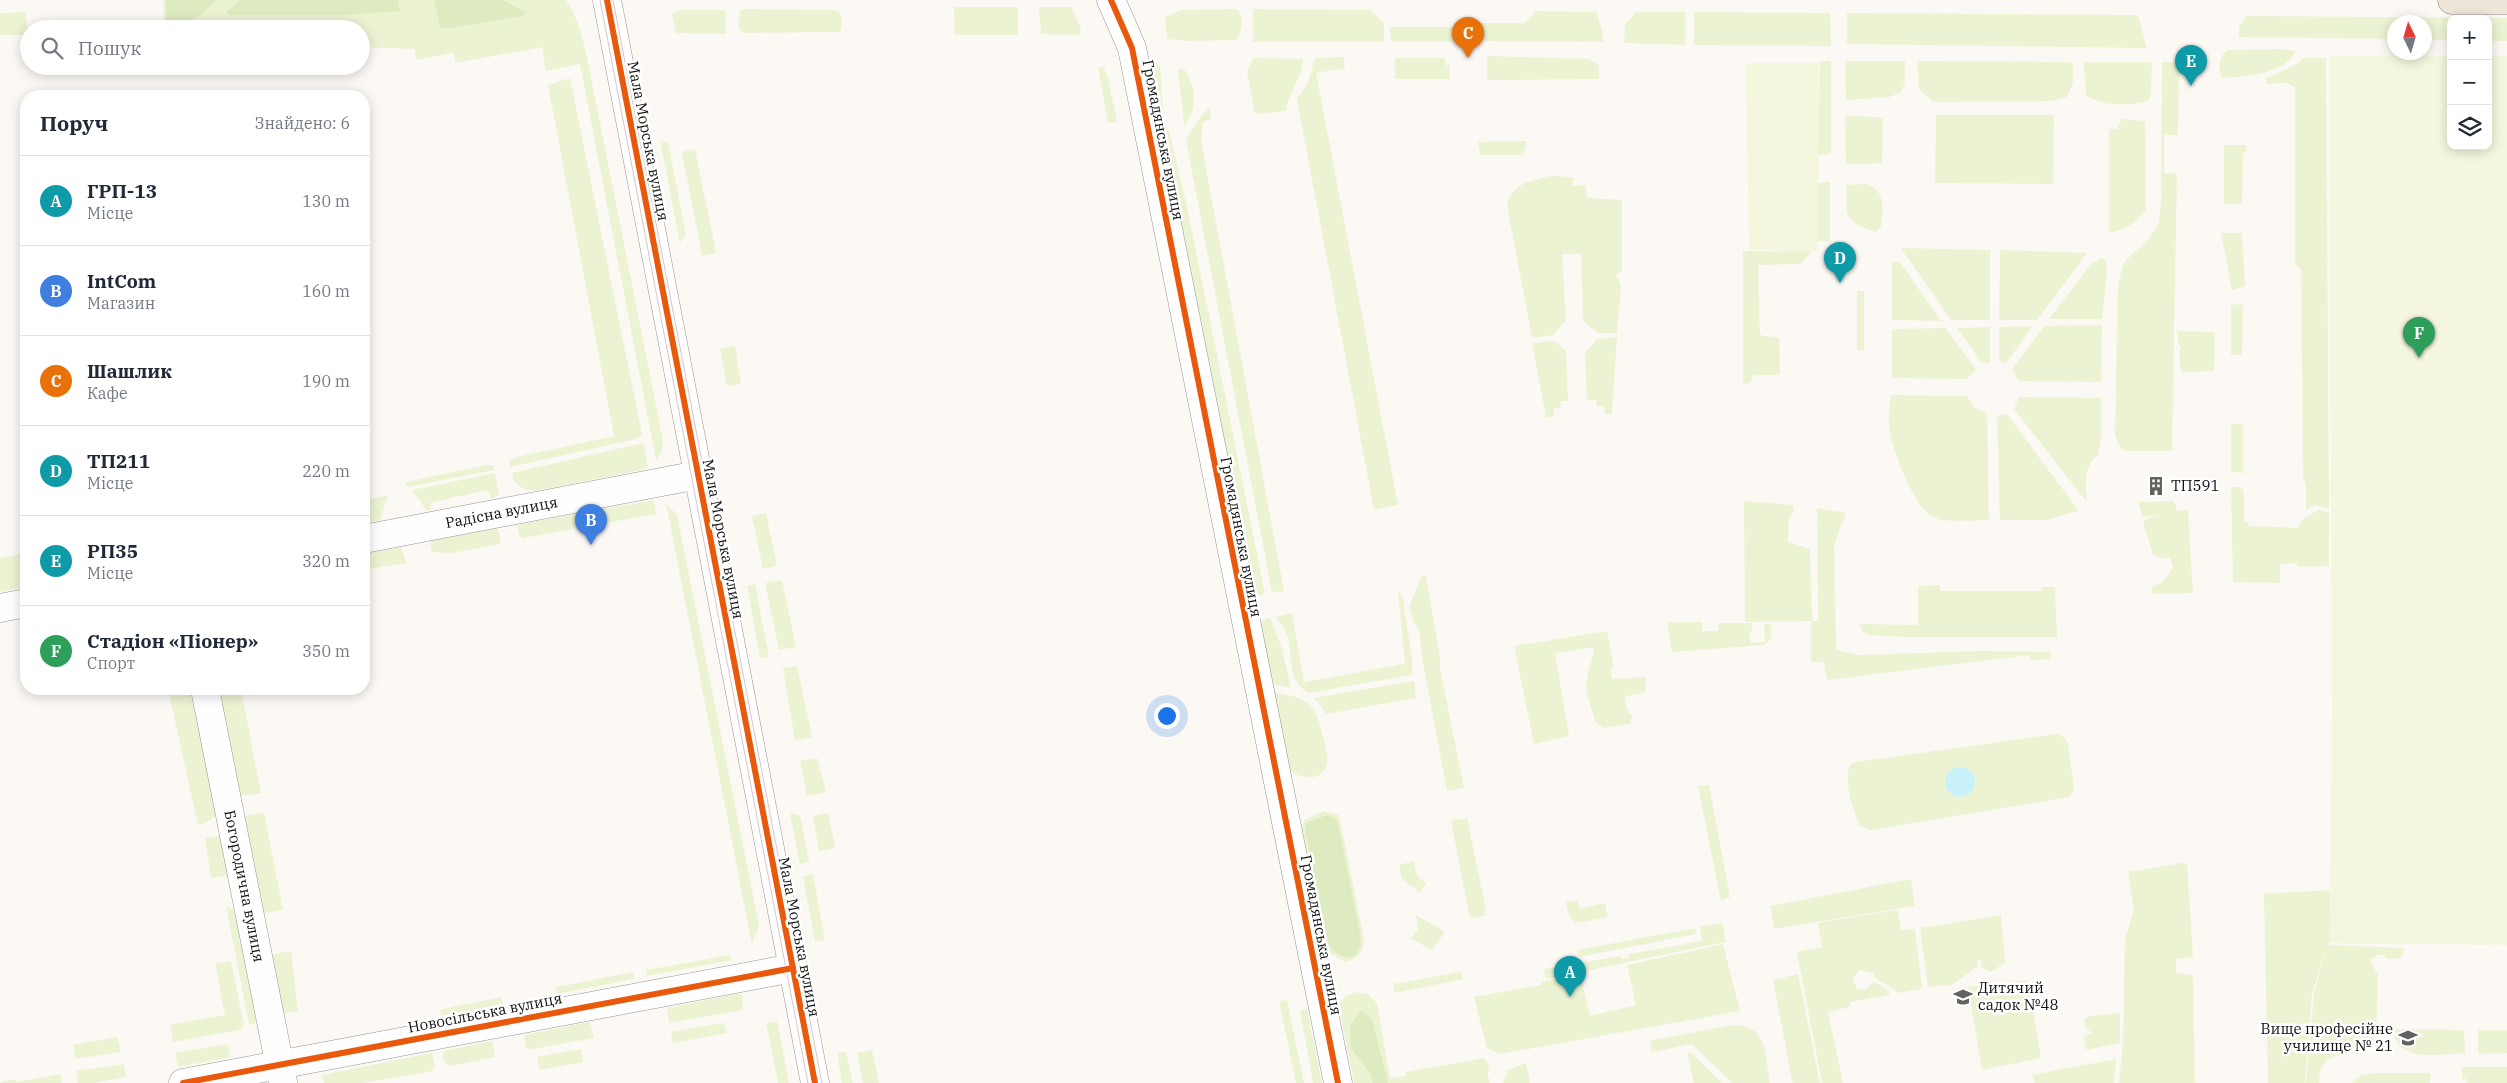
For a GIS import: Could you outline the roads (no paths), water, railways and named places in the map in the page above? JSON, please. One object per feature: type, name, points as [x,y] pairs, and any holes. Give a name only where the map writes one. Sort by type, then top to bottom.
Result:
[{"type":"main road","points":[[2452,0],[2507,0]]},
{"type":"street","name":"Мала Морська вулиця","points":[[607,0],[815,1083]]},
{"type":"street","name":"Громадянська вулиця","points":[[1111,0],[1132,48],[1338,1083]]},
{"type":"street","name":"Радісна вулиця","points":[[370,538],[698,475]]},
{"type":"street","points":[[0,608],[20,604]]},
{"type":"street","name":"Богородична вулиця","points":[[206,695],[281,1074]]},
{"type":"street","name":"Новосільська вулиця","points":[[183,1083],[281,1074],[792,968]]},
{"type":"water","points":[[1960,767],[1966,768],[1974,776],[1974,788],[1966,796],[1960,797],[1954,796],[1946,788],[1945,782],[1946,776],[1954,768]]},
{"type":"tram line","points":[[600,0],[808,1083]]},
{"type":"tram line","points":[[613,0],[822,1083]]},
{"type":"place","name":"Шашлик","points":[[1468,58]]},
{"type":"place","name":"РП35","points":[[2191,86]]},
{"type":"place","name":"ТП211","points":[[1840,283]]},
{"type":"place","name":"Стадіон «Піонер»","points":[[2419,358]]},
{"type":"place","name":"ТП591","points":[[2156,486]]},
{"type":"place","name":"IntCom","points":[[591,545]]},
{"type":"place","name":"ГРП-13","points":[[1570,997]]},
{"type":"place","name":"Дитячий садок №48","points":[[1963,997]]},
{"type":"place","name":"Вище професійне училище № 21","points":[[2408,1038]]}]
